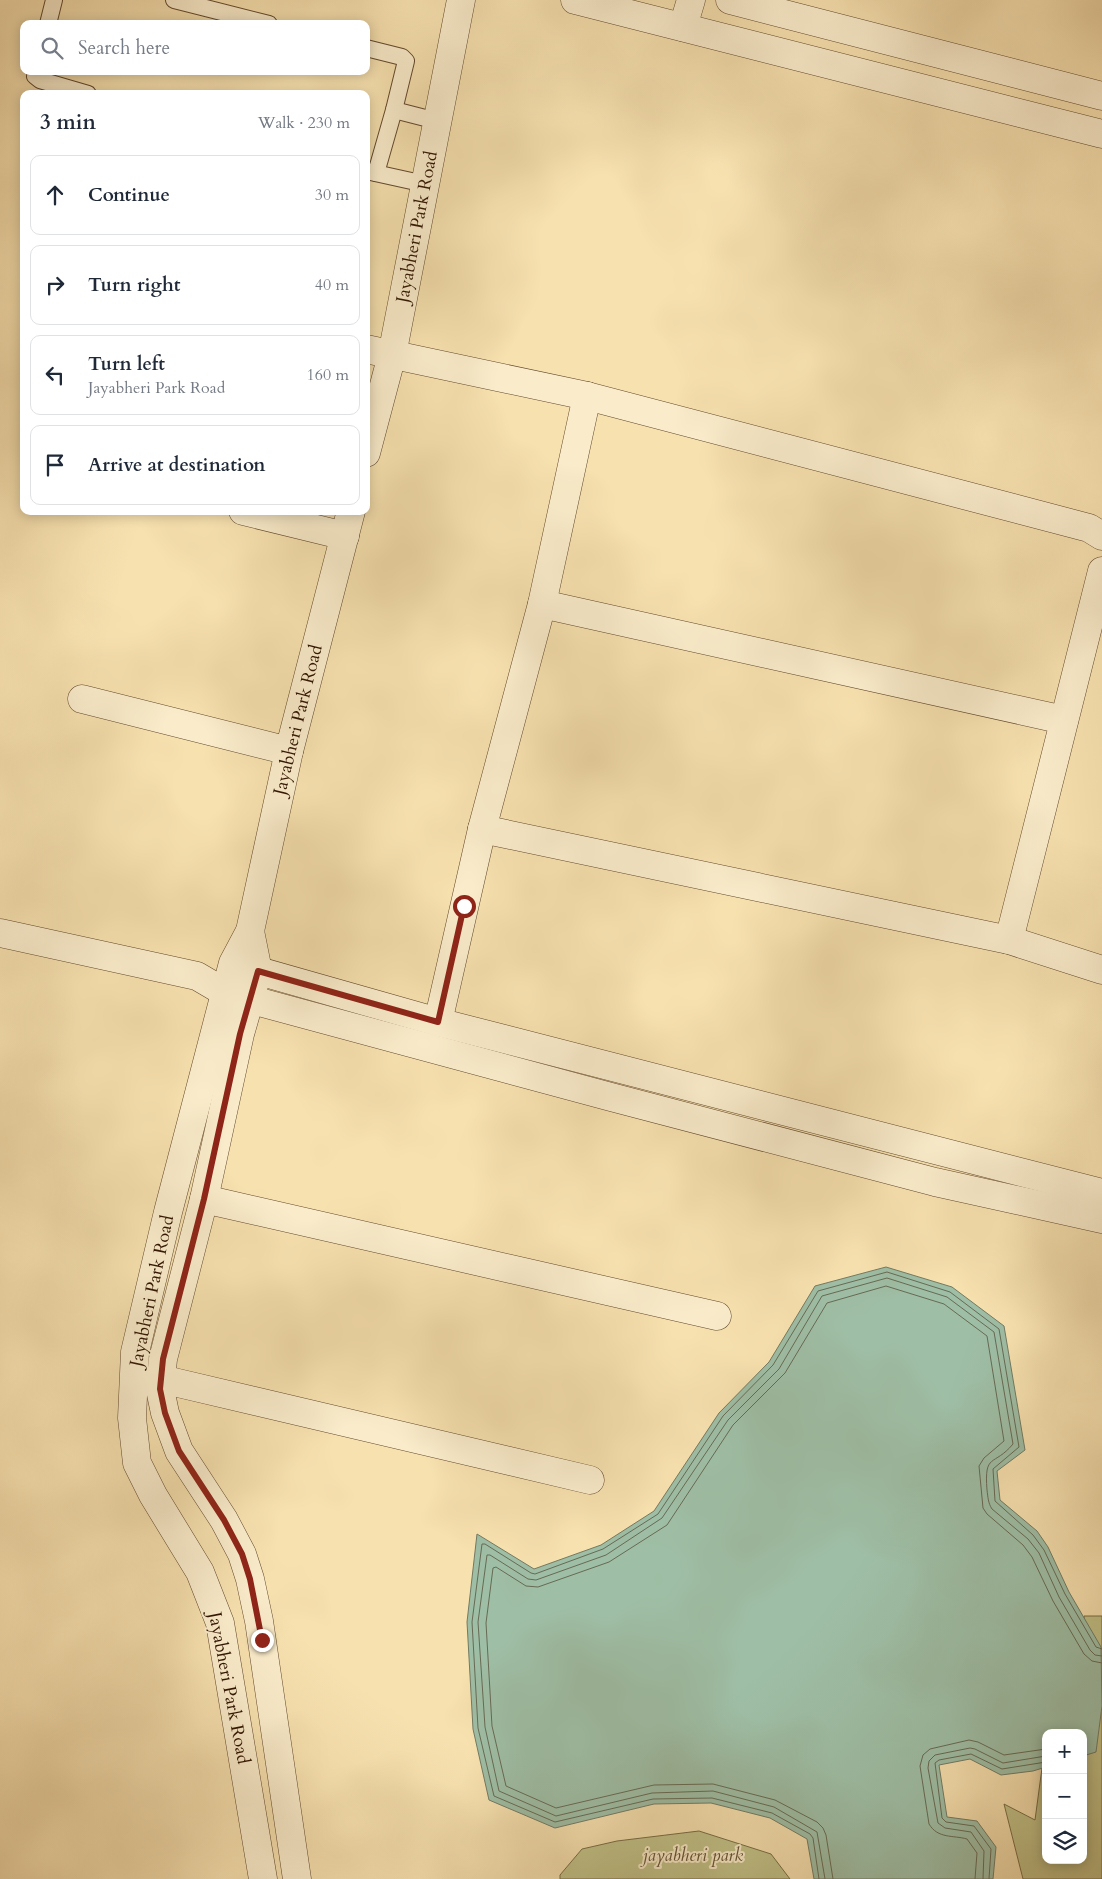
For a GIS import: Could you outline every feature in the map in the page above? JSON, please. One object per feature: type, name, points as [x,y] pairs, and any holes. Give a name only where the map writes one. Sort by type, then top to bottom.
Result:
[{"type":"street","name":"Jayabheri Park Road","points":[[370,422],[379,352],[425,184],[461,0]]},
{"type":"street","points":[[575,0],[1102,134]]},
{"type":"street","points":[[683,27],[691,0]]},
{"type":"street","points":[[730,0],[1102,96]]},
{"type":"street","points":[[379,352],[587,396],[1089,528],[1102,536]]},
{"type":"street","points":[[438,1022],[482,828],[542,604],[587,396]]},
{"type":"street","points":[[275,515],[348,524]]},
{"type":"street","name":"Jayabheri Park Road","points":[[263,1879],[220,1624],[200,1572],[137,1463],[132,1418],[135,1352],[168,1212],[246,967],[250,931],[289,752],[348,524]]},
{"type":"street","points":[[1009,940],[1102,571]]},
{"type":"street","points":[[542,604],[1064,720]]},
{"type":"street","points":[[82,699],[289,752]]},
{"type":"street","points":[[482,828],[1009,940],[1102,970]]},
{"type":"street","points":[[0,934],[197,976],[238,996],[602,1095],[935,1182],[1102,1219]]},
{"type":"street","points":[[197,976],[246,967],[438,1022],[1102,1193]]},
{"type":"street","name":"Jayabheri Park Road","points":[[238,996],[240,1034],[204,1199],[163,1359],[160,1389],[165,1413],[179,1451],[224,1520],[242,1554],[250,1579],[259,1621],[296,1879]]},
{"type":"street","points":[[204,1199],[717,1316]]},
{"type":"street","points":[[161,1379],[590,1480]]},
{"type":"lane","points":[[49,20],[54,0]]},
{"type":"lane","points":[[174,0],[253,20]]},
{"type":"lane","points":[[370,49],[402,57],[406,61],[394,110],[371,172],[425,184]]},
{"type":"lane","points":[[35,75],[40,80],[74,90]]},
{"type":"lane","points":[[394,110],[437,121]]},
{"type":"green space","points":[[1084,1616],[1102,1616],[1102,1879],[1023,1879],[1004,1804],[1035,1820],[1042,1768],[1042,1864],[1087,1864],[1088,1754]]},
{"type":"green space","name":"jayabheri park","points":[[699,1831],[771,1854],[790,1879],[560,1879],[560,1875],[582,1849],[617,1841]]},
{"type":"water","points":[[886,1267],[952,1287],[1004,1326],[1025,1450],[997,1471],[1000,1500],[1037,1531],[1048,1547],[1069,1592],[1101,1647],[1102,1706],[1096,1752],[1087,1755],[1087,1729],[1042,1729],[1042,1768],[1001,1775],[970,1759],[939,1765],[947,1817],[977,1821],[996,1847],[993,1879],[814,1879],[807,1839],[770,1818],[711,1803],[654,1804],[555,1828],[489,1800],[473,1729],[467,1622],[477,1534],[534,1569],[601,1545],[654,1511],[719,1413],[769,1362],[815,1286]]},
{"type":"route","points":[[262,1640],[250,1579],[242,1554],[224,1520],[179,1451],[165,1413],[160,1389],[163,1359],[204,1199],[240,1034],[258,971],[438,1022],[464,906]]}]
